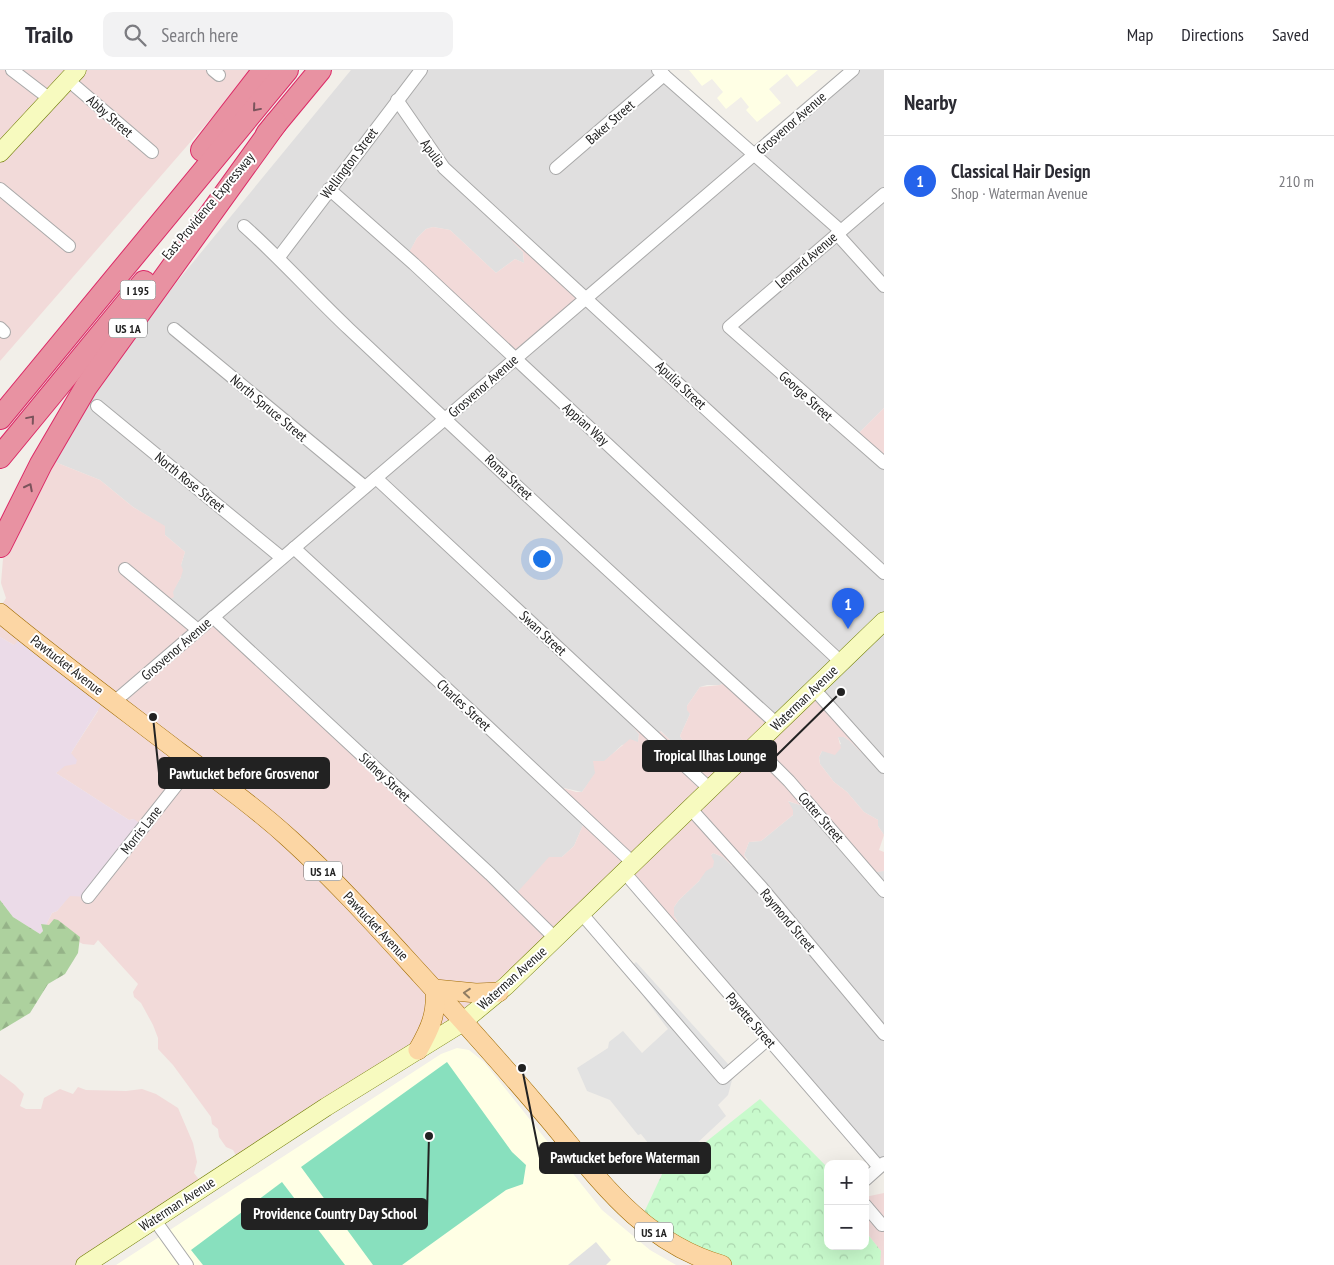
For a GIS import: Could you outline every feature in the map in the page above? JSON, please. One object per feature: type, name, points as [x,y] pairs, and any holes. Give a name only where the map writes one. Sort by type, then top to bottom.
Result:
[{"type":"highway","points":[[22,391],[264,70]]},
{"type":"highway","name":"East Providence Expressway","points":[[0,418],[287,70]]},
{"type":"highway","name":"East Providence Expressway","points":[[0,457],[320,70]]},
{"type":"highway","name":"US 1A","points":[[0,546],[47,454],[89,383],[276,123]]},
{"type":"main road","points":[[0,153],[72,75]]},
{"type":"main road","name":"Pawtucket Avenue","points":[[0,613],[291,840],[376,924],[552,1122],[598,1181],[651,1230],[667,1241],[708,1261],[722,1265]]},
{"type":"main road","name":"Waterman Avenue","points":[[85,1265],[326,1107],[463,1021],[499,992],[884,621]]},
{"type":"main road","points":[[418,1050],[432,1025],[436,1005],[435,990],[476,993],[499,992]]},
{"type":"street","points":[[12,70],[50,99]]},
{"type":"street","name":"Wellington Street","points":[[279,257],[421,70]]},
{"type":"street","name":"Grosvenor Avenue","points":[[114,702],[754,155],[849,71]]},
{"type":"street","points":[[661,73],[839,233],[884,286]]},
{"type":"street","name":"Baker Street","points":[[556,168],[661,73]]},
{"type":"street","name":"Abby Street","points":[[72,75],[152,152]]},
{"type":"street","name":"Apulia","points":[[397,100],[444,168],[476,198]]},
{"type":"street","name":"Appian Way","points":[[329,189],[414,264],[672,502],[841,662]]},
{"type":"street","points":[[0,190],[69,246]]},
{"type":"street","name":"Leonard Avenue","points":[[728,326],[884,194]]},
{"type":"street","name":"Apulia Street","points":[[476,198],[884,573]]},
{"type":"street","name":"Roma Street","points":[[244,226],[279,257],[348,328],[640,600],[777,724]]},
{"type":"street","name":"George Street","points":[[728,326],[884,463]]},
{"type":"street","name":"North Spruce Street","points":[[174,329],[365,487]]},
{"type":"street","name":"North Rose Street","points":[[97,406],[282,558]]},
{"type":"street","name":"Swan Street","points":[[376,478],[710,789]]},
{"type":"street","name":"Charles Street","points":[[294,548],[472,712],[628,868]]},
{"type":"street","points":[[125,569],[198,630]]},
{"type":"street","name":"Sidney Street","points":[[213,617],[490,874],[555,938]]},
{"type":"street","points":[[814,689],[884,767]]},
{"type":"street","name":"Cotter Street","points":[[754,746],[790,781],[884,891]]},
{"type":"street","name":"Morris Lane","points":[[88,897],[194,763]]},
{"type":"street","name":"Raymond Street","points":[[690,808],[762,888],[884,1034]]},
{"type":"street","name":"Payette Street","points":[[628,868],[768,1039],[881,1165]]},
{"type":"street","points":[[581,913],[723,1078],[768,1039]]},
{"type":"street","points":[[869,1176],[881,1165]]},
{"type":"street","points":[[869,1210],[882,1225]]},
{"type":"street","points":[[154,1219],[187,1265]]},
{"type":"shaded area","points":[[0,70],[253,70],[0,361]]},
{"type":"shaded area","points":[[351,70],[658,70],[753,152],[851,70],[884,70],[884,408],[854,438],[884,467],[884,835],[878,826],[878,820],[864,812],[847,792],[834,782],[820,764],[819,757],[822,751],[841,744],[838,737],[844,737],[861,752],[864,744],[826,701],[777,722],[730,681],[720,685],[700,687],[687,706],[690,714],[680,736],[683,741],[670,740],[661,731],[656,737],[633,727],[639,734],[638,743],[622,745],[604,762],[582,792],[564,788],[589,825],[583,825],[574,846],[562,857],[556,858],[514,896],[166,602],[181,577],[181,565],[185,552],[165,535],[151,518],[133,507],[100,480],[55,462],[96,388],[176,283]],"holes":[[[433,227],[450,230],[496,273],[515,259],[524,263],[523,252],[512,241],[584,296],[407,257],[417,238],[426,229]]]},
{"type":"shaded area","points":[[689,70],[818,70],[797,87],[787,74],[769,89],[781,103],[757,122],[746,110],[749,107],[741,97],[726,109],[717,98],[723,92],[712,79],[702,86]]},
{"type":"shaded area","points":[[433,227],[450,230],[496,273],[515,259],[524,263],[523,252],[512,241],[512,238],[583,294],[514,355],[407,256],[417,238],[426,229]]},
{"type":"shaded area","points":[[884,408],[884,467],[854,438]]},
{"type":"shaded area","points":[[55,462],[100,480],[133,507],[165,526],[165,535],[185,552],[181,565],[183,570],[173,592],[174,597],[166,601],[197,627],[209,618],[514,896],[549,857],[562,857],[574,846],[583,825],[589,825],[561,794],[563,788],[582,792],[595,773],[593,761],[604,761],[630,739],[638,742],[639,734],[626,718],[657,737],[660,731],[670,740],[681,742],[683,741],[680,736],[690,714],[687,706],[700,687],[720,685],[730,681],[777,722],[812,687],[864,744],[861,752],[844,737],[838,737],[841,748],[835,755],[822,751],[819,757],[820,764],[834,782],[847,792],[864,812],[878,820],[878,826],[884,835],[879,850],[884,852],[884,871],[870,873],[816,811],[813,818],[800,805],[788,801],[793,810],[793,815],[761,841],[749,842],[744,855],[748,863],[742,865],[738,862],[734,867],[723,857],[713,853],[711,855],[714,861],[713,867],[706,871],[674,907],[674,916],[678,922],[671,924],[627,874],[474,1019],[239,1161],[233,1150],[226,1147],[219,1137],[218,1129],[212,1124],[211,1117],[173,1065],[158,1049],[158,1038],[153,1025],[141,1003],[134,997],[133,992],[138,984],[98,940],[94,945],[83,944],[46,925],[52,913],[57,911],[70,895],[79,896],[134,819],[129,820],[56,773],[65,765],[71,765],[71,753],[98,711],[14,645],[0,637],[0,608],[6,598],[1,583],[3,559]]},
{"type":"shaded area","points":[[26,633],[107,696],[71,753],[77,760],[76,764],[65,766],[56,773],[129,820],[134,819],[143,826],[89,897],[70,896],[57,911],[52,913],[46,925],[41,924],[43,931],[40,934],[13,917],[0,900],[0,637],[14,645]]},
{"type":"shaded area","points":[[787,801],[800,805],[870,872],[884,871],[884,1163],[671,924],[677,920],[674,916],[674,907],[699,881],[711,855],[713,853],[723,857],[732,866],[748,860],[744,855],[749,842],[761,841],[793,815]]},
{"type":"shaded area","points":[[636,962],[737,1074],[732,1080],[728,1095],[718,1105],[726,1116],[679,1160],[669,1150],[660,1158],[641,1134],[638,1135],[610,1100],[587,1091],[577,1068],[608,1048],[609,1042],[623,1031],[642,1053],[668,1029],[625,972]]},
{"type":"shaded area","points":[[457,1048],[469,1050],[484,1062],[602,1210],[650,1250],[676,1265],[116,1265],[441,1054]]},
{"type":"shaded area","points":[[0,1074],[24,1094],[20,1106],[26,1109],[41,1109],[44,1098],[60,1089],[73,1094],[78,1087],[86,1090],[126,1091],[142,1089],[156,1094],[178,1108],[193,1143],[197,1162],[194,1173],[204,1186],[85,1265],[0,1265]]},
{"type":"shaded area","points":[[884,1193],[884,1265],[880,1265],[877,1246],[869,1236],[869,1196]]},
{"type":"shaded area","points":[[596,1242],[611,1260],[606,1265],[568,1265]]},
{"type":"green space","points":[[0,900],[13,917],[40,934],[43,931],[41,924],[49,925],[54,919],[80,937],[78,953],[65,974],[48,984],[30,1013],[0,1031]]},
{"type":"green space","points":[[447,1062],[512,1152],[526,1165],[523,1184],[506,1190],[402,1265],[373,1265],[301,1167]]},
{"type":"green space","points":[[760,1099],[824,1164],[824,1250],[869,1250],[869,1236],[881,1251],[880,1265],[715,1265],[640,1221],[664,1170],[697,1149]]},
{"type":"green space","points":[[282,1182],[345,1265],[203,1265],[191,1250]]},
{"type":"place","name":"Classical Hair Design","points":[[848,629]]},
{"type":"place","name":"Tropical Ilhas Lounge","points":[[841,692]]},
{"type":"place","name":"Pawtucket before Grosvenor","points":[[153,717]]},
{"type":"place","name":"Pawtucket before Waterman","points":[[522,1068]]},
{"type":"place","name":"Providence Country Day School","points":[[429,1136]]}]
